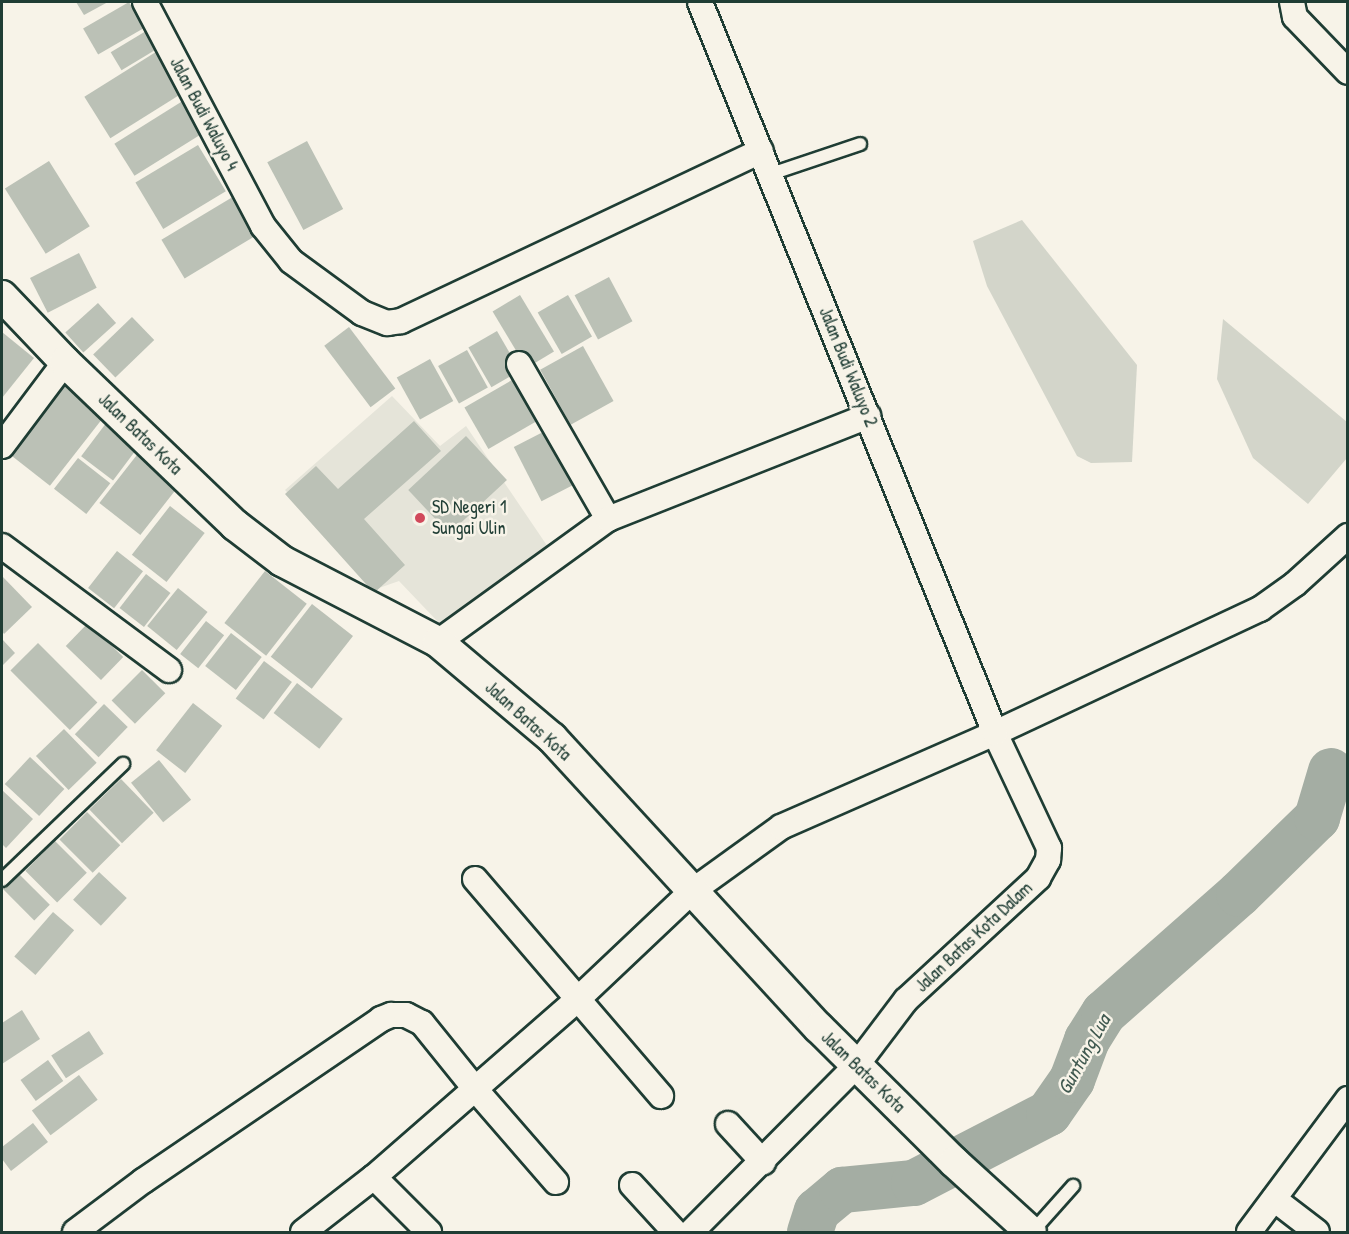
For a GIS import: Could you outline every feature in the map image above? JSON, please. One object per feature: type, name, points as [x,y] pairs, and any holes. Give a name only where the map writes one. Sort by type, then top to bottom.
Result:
[{"type":"street","name":"Jalan Budi Waluyo 4","points":[[145,2],[263,226],[291,261],[362,313],[387,323],[401,321],[761,151]]},
{"type":"street","name":"Jalan Budi Waluyo 2","points":[[700,2],[995,733]]},
{"type":"street","points":[[1292,2],[1295,17],[1347,72]]},
{"type":"street","name":"Jalan Batas Kota","points":[[2,296],[65,362],[244,532],[282,561],[438,642],[552,738],[691,892],[856,1066],[1024,1230]]},
{"type":"street","points":[[2,447],[65,362]]},
{"type":"street","points":[[519,364],[608,519]]},
{"type":"street","points":[[438,642],[608,519],[868,416]]},
{"type":"street","points":[[303,1233],[375,1177],[476,1090],[578,999],[691,892],[781,827],[995,733],[1260,609],[1295,584],[1347,536]]},
{"type":"street","points":[[2,546],[169,670]]},
{"type":"street","name":"Jalan Batas Kota Dalam","points":[[691,1233],[856,1066],[906,1000],[1038,878],[1048,860],[1049,848],[995,733]]},
{"type":"street","points":[[475,879],[661,1096]]},
{"type":"street","points":[[75,1233],[142,1182],[381,1019],[406,1015],[422,1023],[476,1090],[556,1182]]},
{"type":"street","points":[[1249,1233],[1347,1099]]},
{"type":"street","points":[[728,1124],[763,1162]]},
{"type":"street","points":[[375,1177],[429,1233]]},
{"type":"street","points":[[632,1185],[675,1233]]},
{"type":"street","points":[[1274,1199],[1317,1233]]},
{"type":"lane","points":[[771,174],[860,144]]},
{"type":"lane","points":[[2,880],[123,764]]},
{"type":"lane","points":[[1024,1230],[1073,1186]]},
{"type":"shaded area","points":[[1022,220],[1137,365],[1132,462],[1091,463],[1077,456],[987,286],[973,241]]},
{"type":"shaded area","points":[[1223,319],[1347,422],[1347,458],[1308,504],[1253,458],[1217,379]]},
{"type":"shaded area","name":"SD Negeri 1 Sungai Ulin","points":[[392,396],[440,446],[466,426],[548,547],[440,624],[399,581],[379,588],[285,490]]},
{"type":"building","points":[[76,2],[108,2],[84,15]]},
{"type":"building","points":[[129,2],[144,28],[98,54],[83,29]]},
{"type":"building","points":[[151,28],[162,46],[122,70],[111,52]]},
{"type":"building","points":[[159,50],[185,92],[110,138],[84,97]]},
{"type":"building","points":[[189,97],[209,129],[135,176],[114,144]]},
{"type":"building","points":[[307,141],[343,209],[303,230],[267,162]]},
{"type":"building","points":[[198,145],[226,191],[163,229],[135,183]]},
{"type":"building","points":[[49,161],[90,226],[46,254],[5,189]]},
{"type":"building","points":[[236,195],[259,234],[185,278],[161,240]]},
{"type":"building","points":[[79,253],[97,288],[48,313],[30,278]]},
{"type":"building","points":[[609,277],[632,321],[598,339],[575,295]]},
{"type":"building","points":[[520,295],[554,352],[527,368],[493,311]]},
{"type":"building","points":[[568,295],[592,337],[562,354],[538,312]]},
{"type":"building","points":[[98,303],[116,323],[83,353],[65,332]]},
{"type":"building","points":[[132,317],[154,340],[115,378],[93,355]]},
{"type":"building","points":[[349,327],[395,388],[371,407],[324,346]]},
{"type":"building","points":[[497,331],[520,371],[491,387],[468,348]]},
{"type":"building","points":[[2,332],[34,358],[2,398]]},
{"type":"building","points":[[583,346],[614,401],[571,425],[540,370]]},
{"type":"building","points":[[467,350],[488,388],[459,404],[438,366]]},
{"type":"building","points":[[430,359],[453,401],[420,419],[397,377]]},
{"type":"building","points":[[519,376],[543,418],[488,449],[464,408]]},
{"type":"building","points":[[67,381],[107,412],[50,486],[10,454]]},
{"type":"building","points":[[110,418],[142,442],[113,480],[81,456]]},
{"type":"building","points":[[414,421],[441,451],[364,519],[405,565],[374,593],[285,494],[316,466],[338,489]]},
{"type":"building","points":[[545,431],[573,485],[542,501],[514,447]]},
{"type":"building","points":[[466,436],[507,480],[449,534],[408,490]]},
{"type":"building","points":[[140,451],[181,483],[140,535],[99,503]]},
{"type":"building","points":[[78,458],[110,483],[86,514],[54,489]]},
{"type":"building","points":[[170,506],[205,533],[167,582],[132,555]]},
{"type":"building","points":[[117,551],[143,571],[114,608],[88,588]]},
{"type":"building","points":[[265,571],[307,604],[266,656],[224,623]]},
{"type":"building","points":[[146,574],[170,593],[144,627],[120,608]]},
{"type":"building","points":[[2,576],[32,607],[4,634],[2,631]]},
{"type":"building","points":[[178,588],[208,612],[177,650],[147,626]]},
{"type":"building","points":[[312,604],[353,636],[312,689],[271,657]]},
{"type":"building","points":[[206,621],[224,635],[198,668],[180,654]]},
{"type":"building","points":[[88,623],[123,657],[101,680],[66,646]]},
{"type":"building","points":[[231,633],[262,657],[236,690],[205,666]]},
{"type":"building","points":[[2,639],[15,653],[2,666]]},
{"type":"building","points":[[38,643],[97,702],[70,730],[10,671]]},
{"type":"building","points":[[264,661],[292,682],[264,720],[236,699]]},
{"type":"building","points":[[142,670],[165,693],[135,724],[112,700]]},
{"type":"building","points":[[297,683],[343,719],[319,749],[274,713]]},
{"type":"building","points":[[193,703],[222,726],[185,773],[156,750]]},
{"type":"building","points":[[104,704],[128,727],[99,757],[75,734]]},
{"type":"building","points":[[64,729],[97,763],[69,790],[36,756]]},
{"type":"building","points":[[30,757],[64,789],[39,816],[5,784]]},
{"type":"building","points":[[159,760],[191,800],[163,822],[131,783]]},
{"type":"building","points":[[121,779],[154,813],[122,843],[89,810]]},
{"type":"building","points":[[2,790],[33,819],[6,848],[2,844]]},
{"type":"building","points":[[87,812],[120,845],[93,873],[59,840]]},
{"type":"building","points":[[55,841],[87,873],[57,903],[25,871]]},
{"type":"building","points":[[99,872],[127,898],[101,926],[73,900]]},
{"type":"building","points":[[18,873],[50,905],[34,920],[2,889]]},
{"type":"building","points":[[53,912],[74,930],[35,975],[14,957]]},
{"type":"building","points":[[22,1010],[40,1039],[2,1064],[2,1023]]},
{"type":"building","points":[[89,1031],[104,1054],[66,1078],[51,1056]]},
{"type":"building","points":[[48,1060],[63,1081],[36,1101],[20,1080]]},
{"type":"building","points":[[79,1075],[98,1100],[51,1135],[32,1111]]},
{"type":"building","points":[[33,1123],[48,1142],[11,1171],[2,1159],[2,1147]]},
{"type":"waterway","name":"Guntung Lua","points":[[810,1232],[817,1211],[842,1190],[914,1183],[1049,1113],[1072,1080],[1087,1040],[1104,1013],[1239,894],[1317,818],[1331,771]]},
{"type":"place","name":"SD Negeri 1 Sungai Ulin","points":[[420,518]]}]
